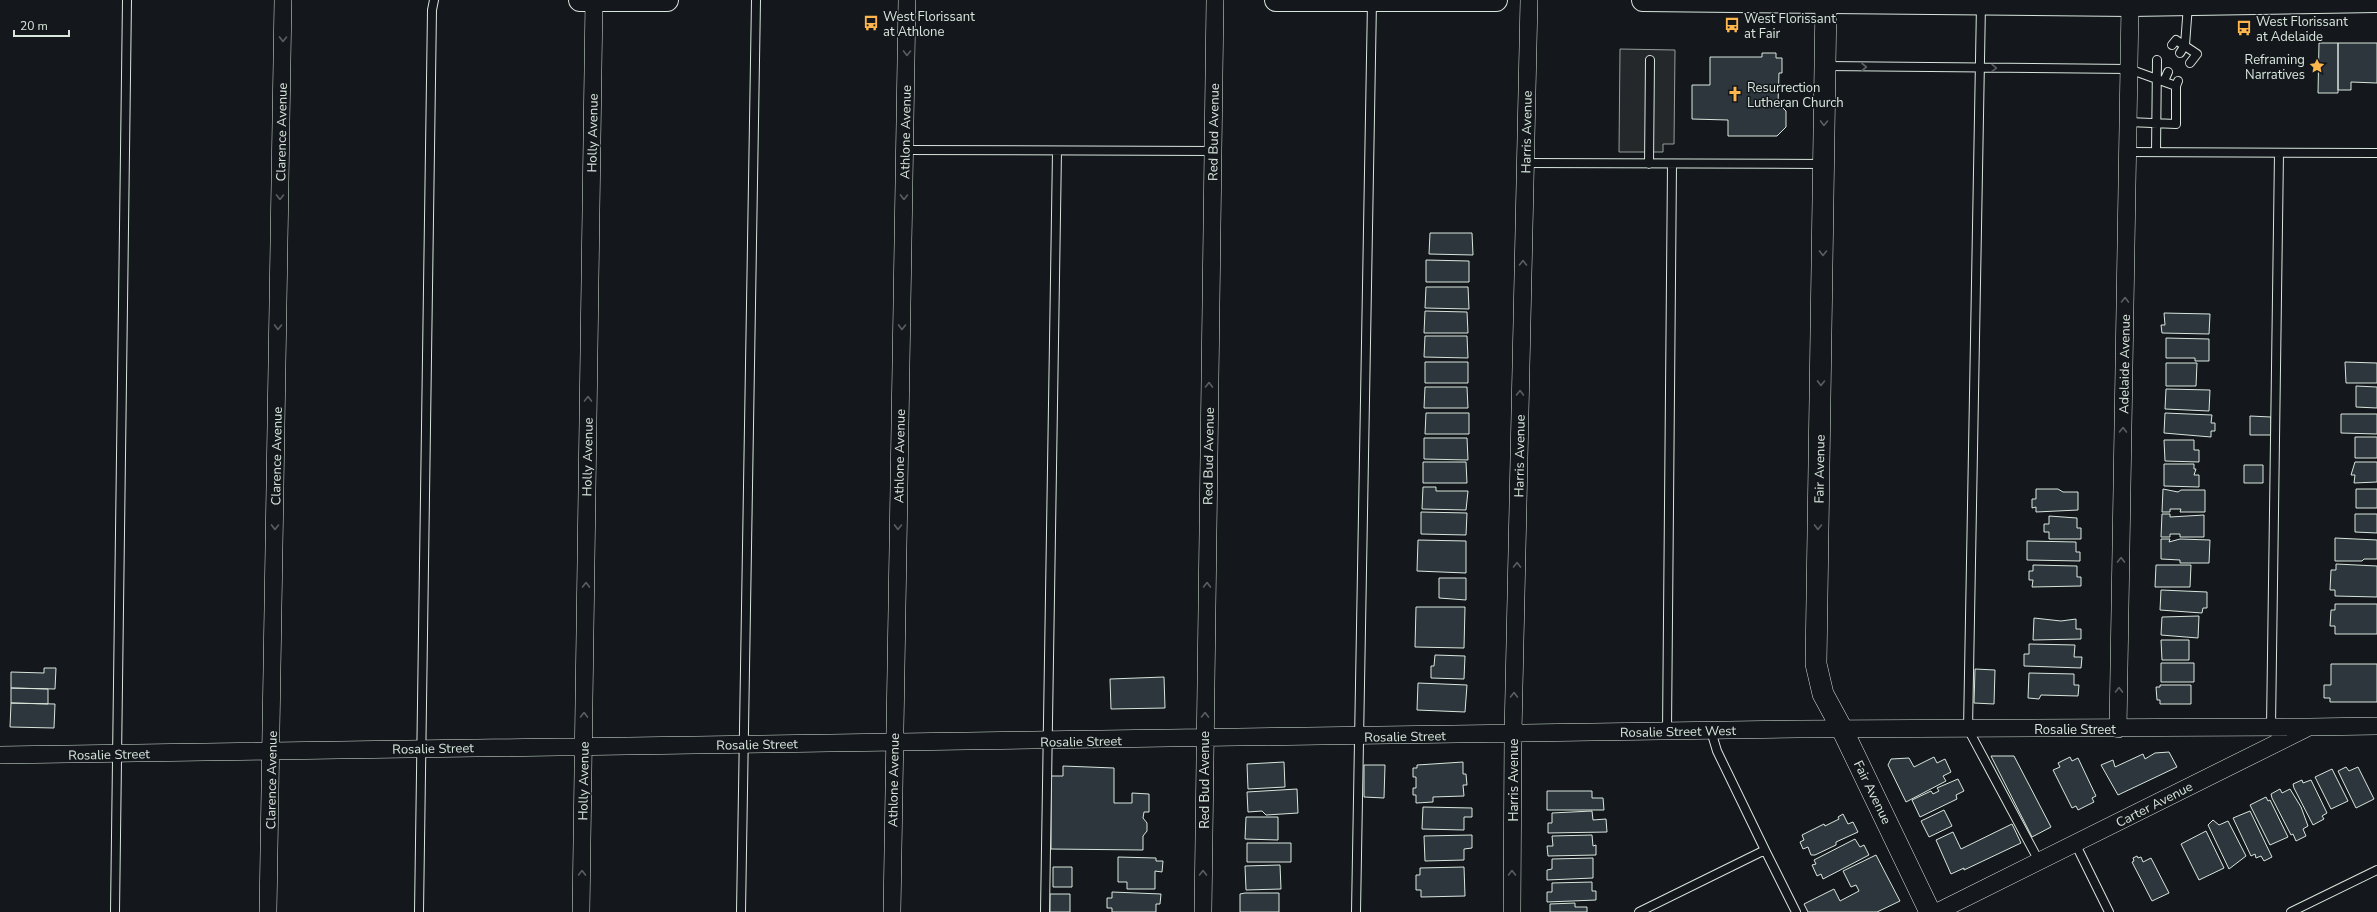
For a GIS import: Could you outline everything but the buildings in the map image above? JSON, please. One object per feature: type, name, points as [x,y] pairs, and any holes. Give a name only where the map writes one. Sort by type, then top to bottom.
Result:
[{"type":"main road","points":[[589,0],[666,0]]},
{"type":"main road","points":[[1276,0],[1496,0]]},
{"type":"main road","points":[[1643,0],[1826,0],[1981,3],[2130,2],[2188,4],[2377,1]]},
{"type":"street","name":"Clarence Avenue","points":[[268,912],[283,0]]},
{"type":"street","name":"Holly Avenue","points":[[581,912],[584,745],[589,0]]},
{"type":"street","name":"Athlone Avenue","points":[[892,912],[907,0]]},
{"type":"street","name":"Red Bud Avenue","points":[[1203,912],[1204,740],[1215,0]]},
{"type":"street","name":"Harris Avenue","points":[[1512,912],[1513,734],[1529,0]]},
{"type":"street","name":"Fair Avenue","points":[[1826,0],[1816,664],[1823,694],[1842,729],[1930,912]]},
{"type":"street","name":"Adelaide Avenue","points":[[2118,729],[2130,2]]},
{"type":"street","name":"Carter Avenue","points":[[1937,912],[2309,727],[2377,726]]},
{"type":"street","name":"Rosalie Street","points":[[1842,729],[2309,727]]},
{"type":"street","name":"Rosalie Street West","points":[[1513,734],[1842,729]]},
{"type":"street","name":"Rosalie Street","points":[[0,755],[271,752],[584,745],[1204,740],[1513,734]]},
{"type":"lane","points":[[115,912],[127,0]]},
{"type":"lane","points":[[419,912],[431,34],[434,0]]},
{"type":"lane","points":[[741,912],[756,0]]},
{"type":"lane","points":[[1356,912],[1372,0]]},
{"type":"lane","points":[[1981,3],[1968,729],[2039,861]]},
{"type":"lane","points":[[2180,53],[2185,45],[2188,4]]},
{"type":"lane","points":[[2172,45],[2176,40],[2197,54],[2190,64]]},
{"type":"lane","points":[[1649,164],[1650,60]]},
{"type":"lane","points":[[2156,152],[2160,80],[2157,60]]},
{"type":"lane","points":[[1825,66],[2129,69],[2160,80],[2177,83],[2176,124],[2128,122]]},
{"type":"lane","points":[[2160,80],[2168,72]]},
{"type":"lane","points":[[905,150],[1057,152],[1213,151]]},
{"type":"lane","points":[[1046,912],[1057,152]]},
{"type":"lane","points":[[2127,152],[2377,153]]},
{"type":"lane","points":[[2271,727],[2279,153]]},
{"type":"lane","points":[[1525,163],[1824,164]]},
{"type":"lane","points":[[1667,731],[1672,164]]},
{"type":"lane","points":[[1711,731],[1717,751],[1796,912]]},
{"type":"lane","points":[[2075,843],[2109,912]]},
{"type":"lane","points":[[1639,912],[1765,850]]},
{"type":"lane","points":[[2291,912],[2377,870]]},
{"type":"shaded area","points":[[1620,49],[1675,50],[1674,144],[1663,144],[1663,152],[1619,152]]},
{"type":"place","name":"West Florissant at Athlone","points":[[871,23]]},
{"type":"place","name":"West Florissant at Fair","points":[[1732,25]]},
{"type":"place","name":"West Florissant at Adelaide","points":[[2244,28]]},
{"type":"place","name":"Reframing Narratives","points":[[2317,66]]},
{"type":"place","name":"Resurrection Lutheran Church","points":[[1735,94]]}]
